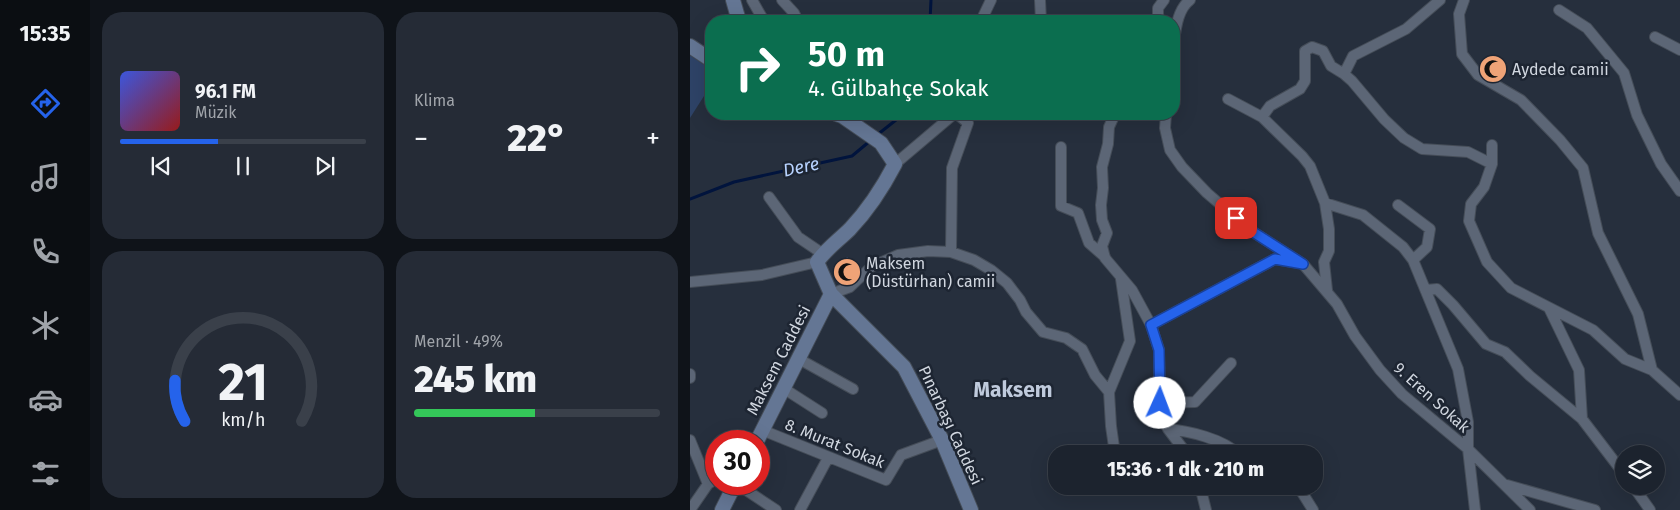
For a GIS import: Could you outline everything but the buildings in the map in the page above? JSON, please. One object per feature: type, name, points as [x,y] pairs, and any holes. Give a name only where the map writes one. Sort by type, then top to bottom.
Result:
[{"type":"main road","points":[[733,0],[737,15]]},
{"type":"main road","points":[[690,46],[705,56]]},
{"type":"main road","points":[[831,294],[820,258],[851,228],[882,188],[895,164],[881,143],[846,120]]},
{"type":"main road","name":"Maksem Caddesi","points":[[762,430],[831,294]]},
{"type":"main road","name":"Pınarbaşı Caddesi","points":[[831,294],[904,367],[942,440],[971,510]]},
{"type":"main road","points":[[722,510],[730,495]]},
{"type":"street","points":[[752,0],[761,15]]},
{"type":"street","points":[[782,0],[795,15]]},
{"type":"street","points":[[984,15],[991,0]]},
{"type":"street","points":[[1040,0],[1041,15]]},
{"type":"street","points":[[1158,15],[1158,8],[1164,0]]},
{"type":"street","points":[[1180,15],[1186,3],[1190,0]]},
{"type":"street","points":[[1344,74],[1354,56],[1406,28],[1440,0]]},
{"type":"street","points":[[1464,0],[1458,14],[1462,54],[1478,75],[1521,100],[1560,140],[1583,168],[1598,233],[1638,314],[1652,370]]},
{"type":"street","points":[[1560,10],[1587,28],[1624,73],[1641,123],[1661,164],[1680,190]]},
{"type":"street","points":[[1655,37],[1680,50]]},
{"type":"street","points":[[1262,117],[1270,106],[1300,89],[1305,81],[1305,51],[1312,47],[1323,51],[1331,66],[1344,74],[1384,119],[1404,138],[1422,149],[1468,152],[1492,164]]},
{"type":"street","points":[[1228,99],[1262,117],[1310,166],[1326,203],[1329,251],[1324,262],[1327,291]]},
{"type":"street","points":[[895,164],[948,120]]},
{"type":"street","points":[[951,252],[952,168],[968,124],[963,120]]},
{"type":"street","points":[[1105,257],[1102,246],[1107,233],[1102,220],[1100,204],[1103,188],[1102,167],[1109,127],[1112,120]]},
{"type":"street","name":"9. Eren Sokak","points":[[1166,120],[1165,128],[1170,150],[1182,168],[1207,193],[1250,230],[1303,264],[1337,304],[1355,336],[1380,370],[1402,394],[1468,449],[1530,510]]},
{"type":"street","points":[[1492,145],[1492,164],[1484,187],[1471,204],[1469,221],[1487,262],[1511,288],[1593,330],[1625,359],[1652,370],[1680,395]]},
{"type":"street","points":[[1061,147],[1061,206],[1078,213],[1089,243],[1105,257],[1132,290],[1151,325],[1159,350],[1160,413],[1168,429],[1180,445]]},
{"type":"street","points":[[690,282],[762,275],[820,258],[798,237],[769,197]]},
{"type":"street","points":[[1326,203],[1363,215],[1403,247],[1414,260],[1458,369],[1468,422],[1468,449],[1475,510]]},
{"type":"street","points":[[1398,205],[1430,229],[1427,247],[1414,260]]},
{"type":"street","points":[[831,294],[850,287],[871,267],[898,255],[928,251],[951,252],[974,260],[991,270],[1007,283],[1020,300],[1034,324],[1043,332],[1066,338],[1082,349],[1094,375],[1109,392]]},
{"type":"street","points":[[1151,325],[1275,259],[1303,264]]},
{"type":"street","points":[[1114,445],[1109,392],[1130,341],[1121,278]]},
{"type":"street","points":[[1426,290],[1437,289],[1453,304],[1486,344],[1505,352],[1530,376],[1582,419],[1615,462]]},
{"type":"street","points":[[1549,308],[1579,370],[1582,419]]},
{"type":"street","points":[[798,358],[854,389]]},
{"type":"street","points":[[1160,403],[1195,402],[1231,363]]},
{"type":"street","points":[[783,388],[822,413]]},
{"type":"street","points":[[1168,429],[1184,430],[1224,445]]},
{"type":"street","points":[[690,440],[705,469]]},
{"type":"street","name":"8. Murat Sokak","points":[[770,440],[828,458],[886,480],[901,455],[942,440]]},
{"type":"street","points":[[800,510],[828,458]]},
{"type":"street","points":[[1505,485],[1595,510]]},
{"type":"street","points":[[690,510],[705,490]]},
{"type":"street","points":[[753,495],[776,510]]},
{"type":"street","points":[[1202,495],[1206,510]]},
{"type":"street","points":[[1304,495],[1313,510]]},
{"type":"street","points":[[1639,495],[1650,510]]},
{"type":"shaded area","points":[[690,55],[705,66],[705,94],[690,118]]},
{"type":"waterway","name":"Dere","points":[[930,15],[931,0]]},
{"type":"waterway","name":"Dere","points":[[877,135],[896,120]]},
{"type":"waterway","name":"Dere","points":[[690,199],[734,182],[852,156],[870,141]]},
{"type":"place","name":"Aydede camii","points":[[1493,69]]},
{"type":"place","name":"Maksem (Düstürhan) camii","points":[[847,272]]},
{"type":"district","name":"Maksem","points":[[1013,390]]},
{"type":"route","points":[[1160,403],[1159,350],[1151,325],[1275,259],[1303,264],[1250,230],[1236,218]]}]
